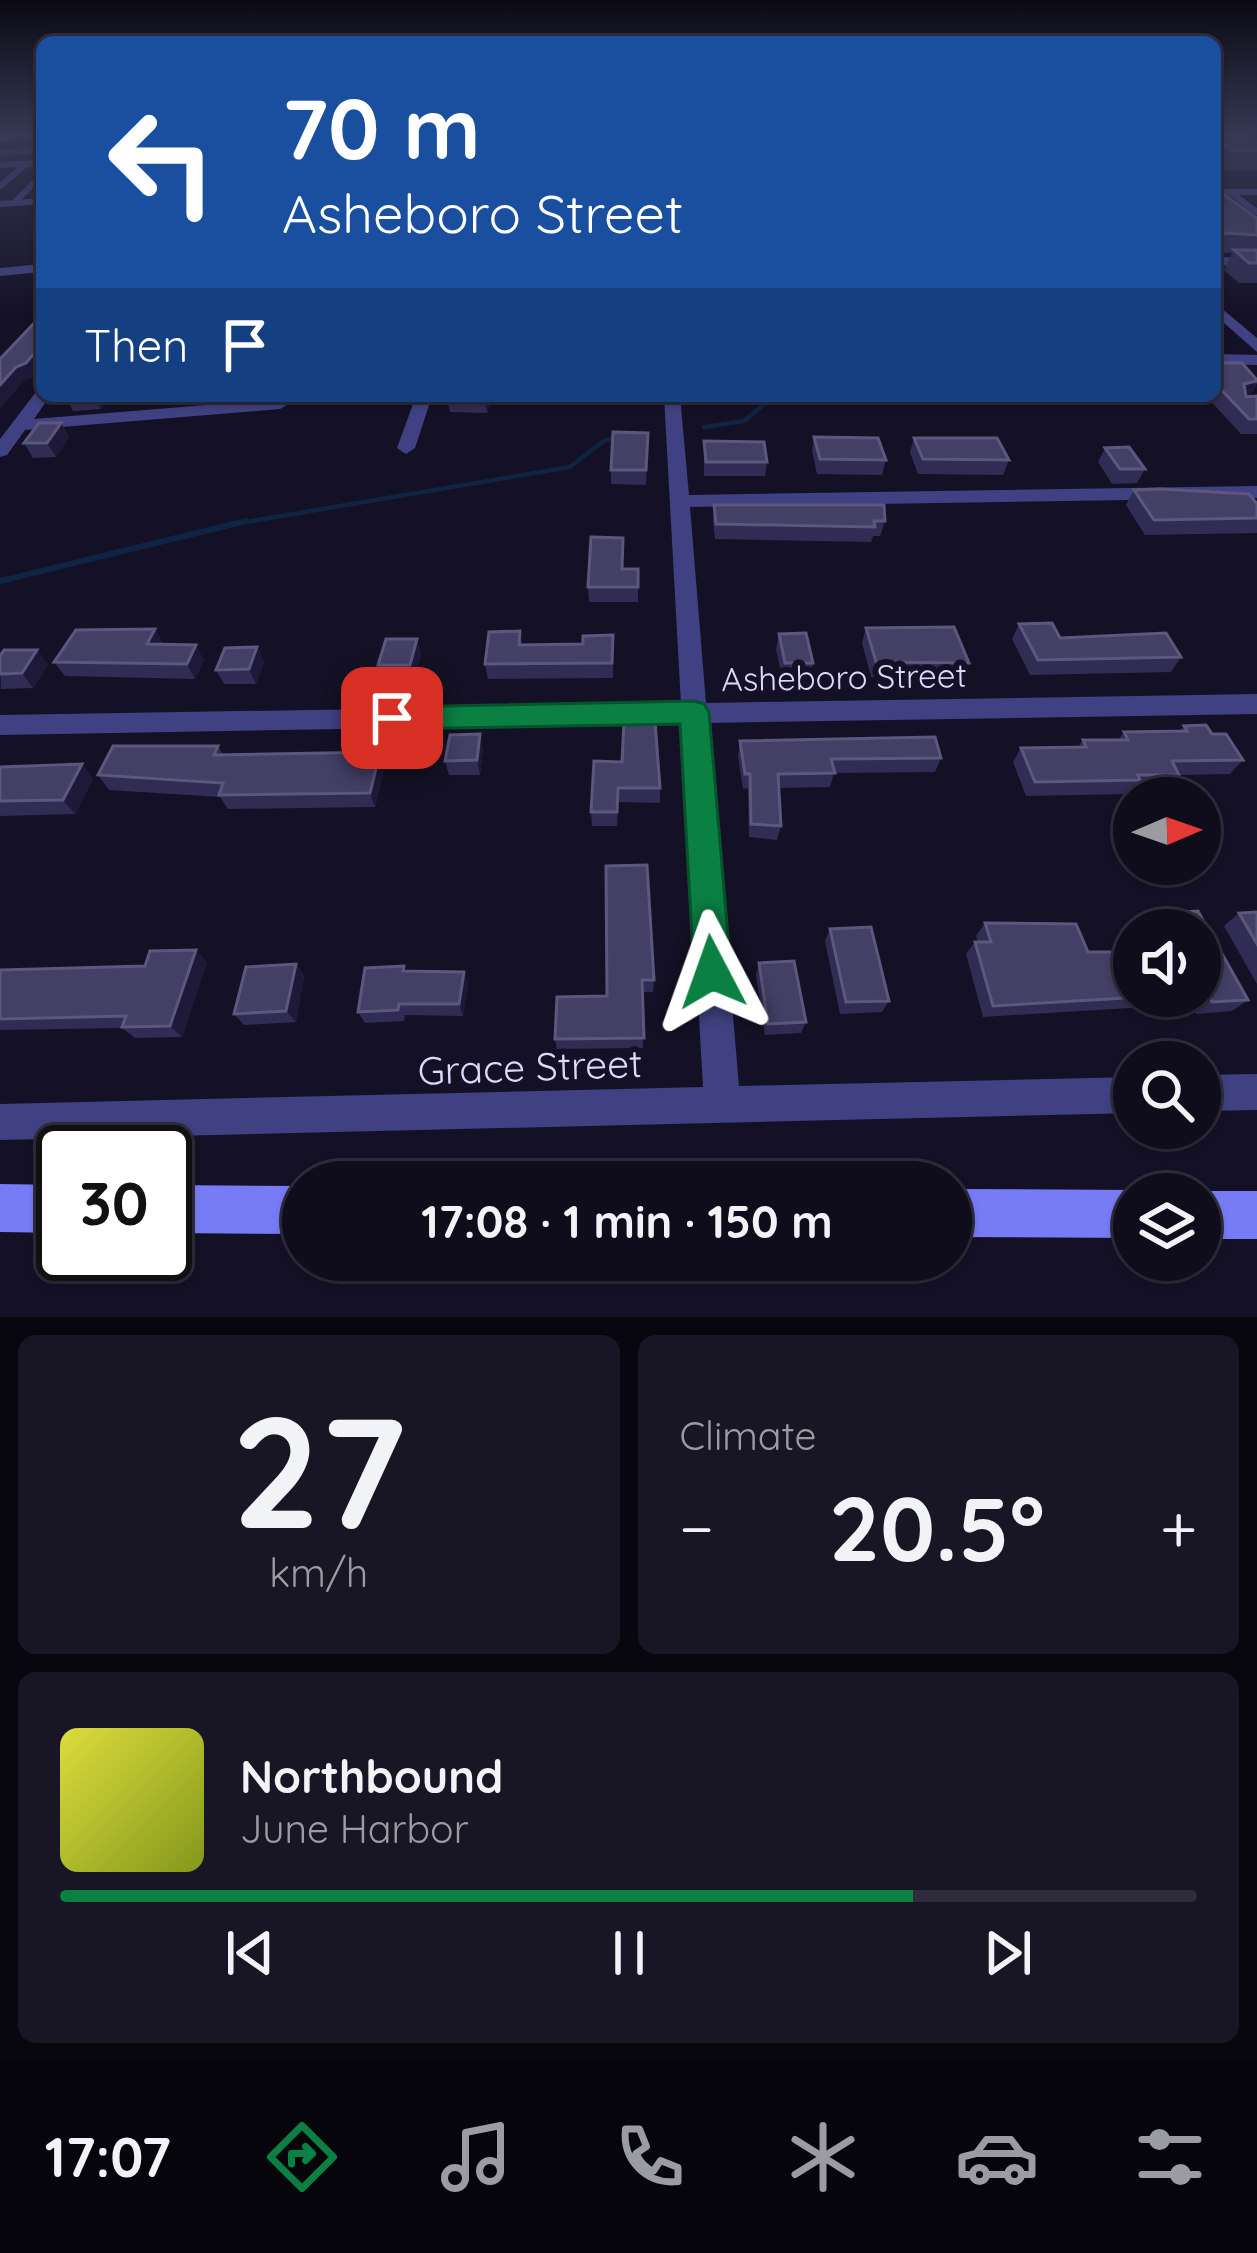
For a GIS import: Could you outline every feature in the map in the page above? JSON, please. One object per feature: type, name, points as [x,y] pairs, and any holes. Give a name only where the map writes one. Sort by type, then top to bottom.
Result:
[{"type":"main road","points":[[0,1208],[36,1209]]},
{"type":"main road","points":[[192,1209],[282,1210]]},
{"type":"main road","points":[[972,1213],[1113,1214]]},
{"type":"main road","points":[[1221,1215],[1257,1215]]},
{"type":"street","points":[[1221,261],[1257,262]]},
{"type":"street","points":[[0,272],[36,269]]},
{"type":"street","points":[[1221,313],[1257,347]]},
{"type":"street","points":[[1221,359],[1257,360]]},
{"type":"street","points":[[0,451],[37,402]]},
{"type":"street","points":[[406,448],[422,402]]},
{"type":"street","points":[[672,402],[722,1102]]},
{"type":"street","points":[[20,425],[280,404]]},
{"type":"street","points":[[678,501],[1257,492]]},
{"type":"street","name":"Asheboro Street","points":[[0,725],[1257,704]]},
{"type":"street","points":[[1221,1092],[1257,1091]]},
{"type":"street","name":"Grace Street","points":[[0,1122],[1113,1095]]},
{"type":"lane","points":[[14,203],[23,194]]},
{"type":"lane","points":[[1226,194],[1257,216]]},
{"type":"lane","points":[[0,204],[36,201]]},
{"type":"lane","points":[[1239,219],[1257,216]]},
{"type":"building","points":[[1221,194],[1257,218],[1257,235],[1225,233],[1221,238]]},
{"type":"building","points":[[1234,250],[1257,250],[1257,263],[1249,263]]},
{"type":"building","points":[[36,321],[36,351],[0,385],[0,359]]},
{"type":"building","points":[[1221,363],[1242,363],[1257,380],[1244,384],[1246,397],[1257,396],[1257,419],[1249,419],[1221,389]]},
{"type":"building","points":[[39,423],[61,423],[47,443],[24,443]]},
{"type":"building","points":[[613,432],[648,433],[646,470],[611,470]]},
{"type":"building","points":[[814,437],[878,438],[886,460],[820,459]]},
{"type":"building","points":[[914,438],[997,438],[1009,460],[923,459]]},
{"type":"building","points":[[704,441],[764,442],[767,462],[706,462]]},
{"type":"building","points":[[1129,447],[1145,469],[1120,469],[1105,448]]},
{"type":"building","points":[[1134,490],[1249,494],[1257,504],[1257,518],[1154,520]]},
{"type":"building","points":[[714,505],[884,505],[885,521],[874,521],[875,527],[716,524]]},
{"type":"building","points":[[591,537],[623,538],[622,569],[638,569],[638,587],[588,587]]},
{"type":"building","points":[[1052,623],[1060,638],[1166,633],[1181,657],[1038,660],[1019,624]]},
{"type":"building","points":[[954,627],[969,663],[876,662],[866,628]]},
{"type":"building","points":[[155,629],[147,644],[196,645],[187,664],[54,662],[76,630]]},
{"type":"building","points":[[520,631],[519,645],[583,644],[583,636],[613,635],[612,663],[485,664],[489,632]]},
{"type":"building","points":[[806,633],[813,663],[785,663],[779,634]]},
{"type":"building","points":[[386,639],[417,639],[410,665],[378,665]]},
{"type":"building","points":[[257,647],[249,669],[216,670],[225,648]]},
{"type":"building","points":[[4,650],[37,650],[22,673],[0,674]]},
{"type":"building","points":[[624,721],[655,721],[660,788],[618,788],[617,812],[591,812],[594,761],[622,762]]},
{"type":"building","points":[[1206,725],[1212,734],[1226,734],[1243,760],[1172,761],[1179,775],[1035,782],[1021,748],[1086,747],[1083,740],[1128,740],[1124,732],[1187,731],[1184,726]]},
{"type":"building","points":[[480,734],[477,760],[445,761],[450,735]]},
{"type":"building","points":[[935,737],[941,758],[831,759],[835,773],[778,774],[781,826],[751,824],[750,774],[745,774],[740,741]]},
{"type":"building","points":[[113,746],[218,746],[214,755],[380,752],[370,793],[219,795],[223,783],[98,775]]},
{"type":"building","points":[[82,764],[63,800],[0,801],[0,767]]},
{"type":"building","points":[[647,865],[654,980],[642,980],[644,1038],[555,1039],[557,997],[607,996],[606,866]]},
{"type":"building","points":[[1257,912],[1257,944],[1239,913]]},
{"type":"building","points":[[985,923],[1076,924],[1088,952],[1113,952],[1113,999],[993,1006],[975,942],[991,942]]},
{"type":"building","points":[[871,927],[889,1001],[846,1002],[830,929]]},
{"type":"building","points":[[196,950],[170,1026],[122,1027],[126,1016],[0,1019],[0,970],[145,966],[150,951]]},
{"type":"building","points":[[1221,952],[1248,1000],[1221,1002]]},
{"type":"building","points":[[794,961],[806,1022],[768,1024],[759,963]]},
{"type":"building","points":[[296,964],[286,1011],[234,1014],[246,967]]},
{"type":"building","points":[[404,966],[403,971],[464,972],[459,1004],[399,1004],[398,1010],[358,1012],[365,968]]},
{"type":"waterway","points":[[704,427],[744,421],[767,402]]},
{"type":"waterway","points":[[234,524],[570,467],[605,440],[619,438]]},
{"type":"waterway","points":[[0,581],[246,521]]},
{"type":"route","points":[[392,718],[694,712],[712,972]]}]
